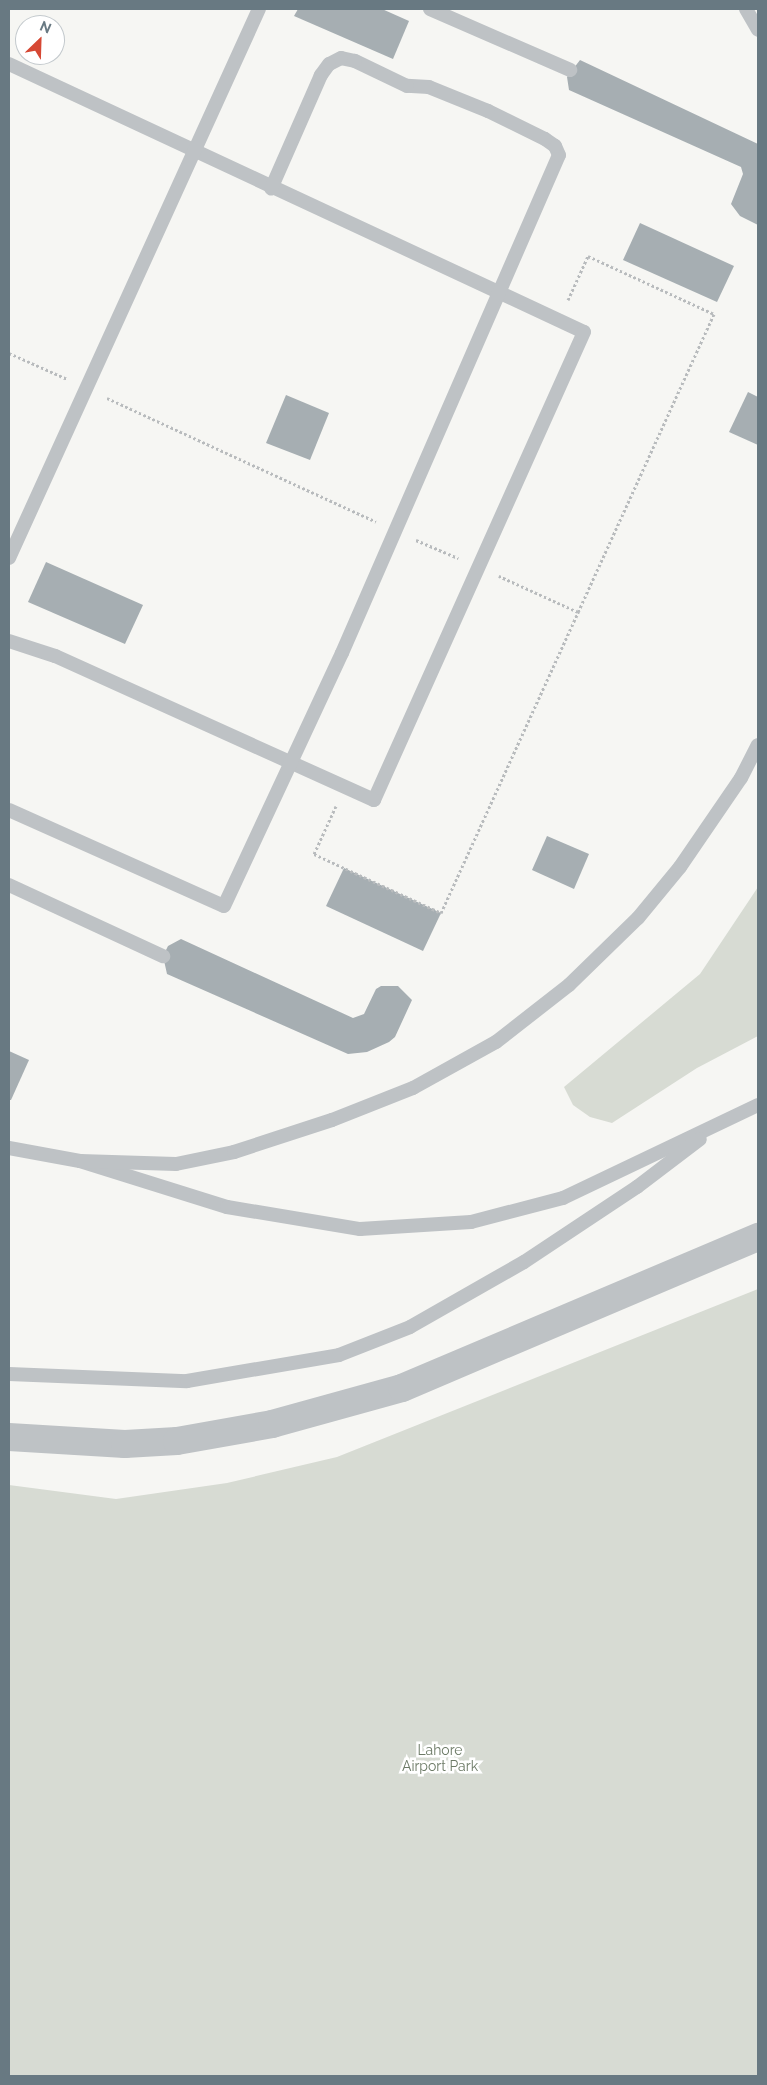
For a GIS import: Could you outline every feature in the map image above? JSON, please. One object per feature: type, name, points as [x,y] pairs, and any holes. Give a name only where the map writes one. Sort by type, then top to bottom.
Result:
[{"type":"street","points":[[9,1437],[125,1444],[178,1441],[272,1424],[402,1388],[758,1237]]},
{"type":"lane","points":[[9,558],[259,9]]},
{"type":"lane","points":[[430,9],[570,70]]},
{"type":"lane","points":[[746,9],[758,30]]},
{"type":"lane","points":[[9,810],[224,906],[289,762],[342,653],[501,294],[559,155],[555,146],[545,139],[488,111],[429,87],[406,86],[355,61],[341,58],[329,64],[321,75],[272,189]]},
{"type":"lane","points":[[9,64],[194,149],[272,189],[584,332],[374,800],[55,656],[9,641]]},
{"type":"lane","points":[[80,1161],[176,1164],[234,1152],[332,1120],[413,1088],[496,1042],[569,985],[638,918],[680,867],[741,778],[758,745]]},
{"type":"lane","points":[[9,885],[163,956]]},
{"type":"lane","points":[[9,1148],[80,1161],[227,1207],[360,1229],[471,1222],[563,1198],[758,1105]]},
{"type":"lane","points":[[9,1374],[187,1381],[339,1355],[410,1327],[524,1262],[637,1187],[721,1124]]},
{"type":"path","points":[[559,321],[588,256],[714,314],[578,612]]},
{"type":"green space","points":[[758,887],[758,1036],[697,1068],[612,1123],[590,1117],[573,1105],[564,1087],[700,974]]},
{"type":"green space","name":"Lahore Airport Park","points":[[758,1289],[758,2076],[9,2076],[9,1485],[116,1499],[227,1483],[337,1457]]},
{"type":"building","points":[[298,9],[382,9],[409,21],[393,59],[294,16]]},
{"type":"building","points":[[580,60],[758,144],[758,225],[740,216],[731,204],[743,174],[741,167],[569,90],[567,77]]},
{"type":"building","points":[[640,223],[734,266],[717,302],[623,260]]},
{"type":"building","points":[[748,392],[758,397],[758,445],[729,432]]},
{"type":"building","points":[[286,395],[329,413],[310,460],[266,443]]},
{"type":"building","points":[[46,562],[143,605],[125,644],[28,602]]},
{"type":"building","points":[[547,836],[589,854],[574,889],[532,870]]},
{"type":"building","points":[[344,868],[441,913],[423,951],[326,906]]},
{"type":"building","points":[[181,939],[353,1018],[364,1014],[376,989],[381,986],[398,986],[412,1000],[395,1037],[389,1042],[367,1052],[348,1054],[167,974],[163,956],[168,946]]},
{"type":"building","points":[[9,1051],[29,1060],[11,1100],[9,1100]]}]
